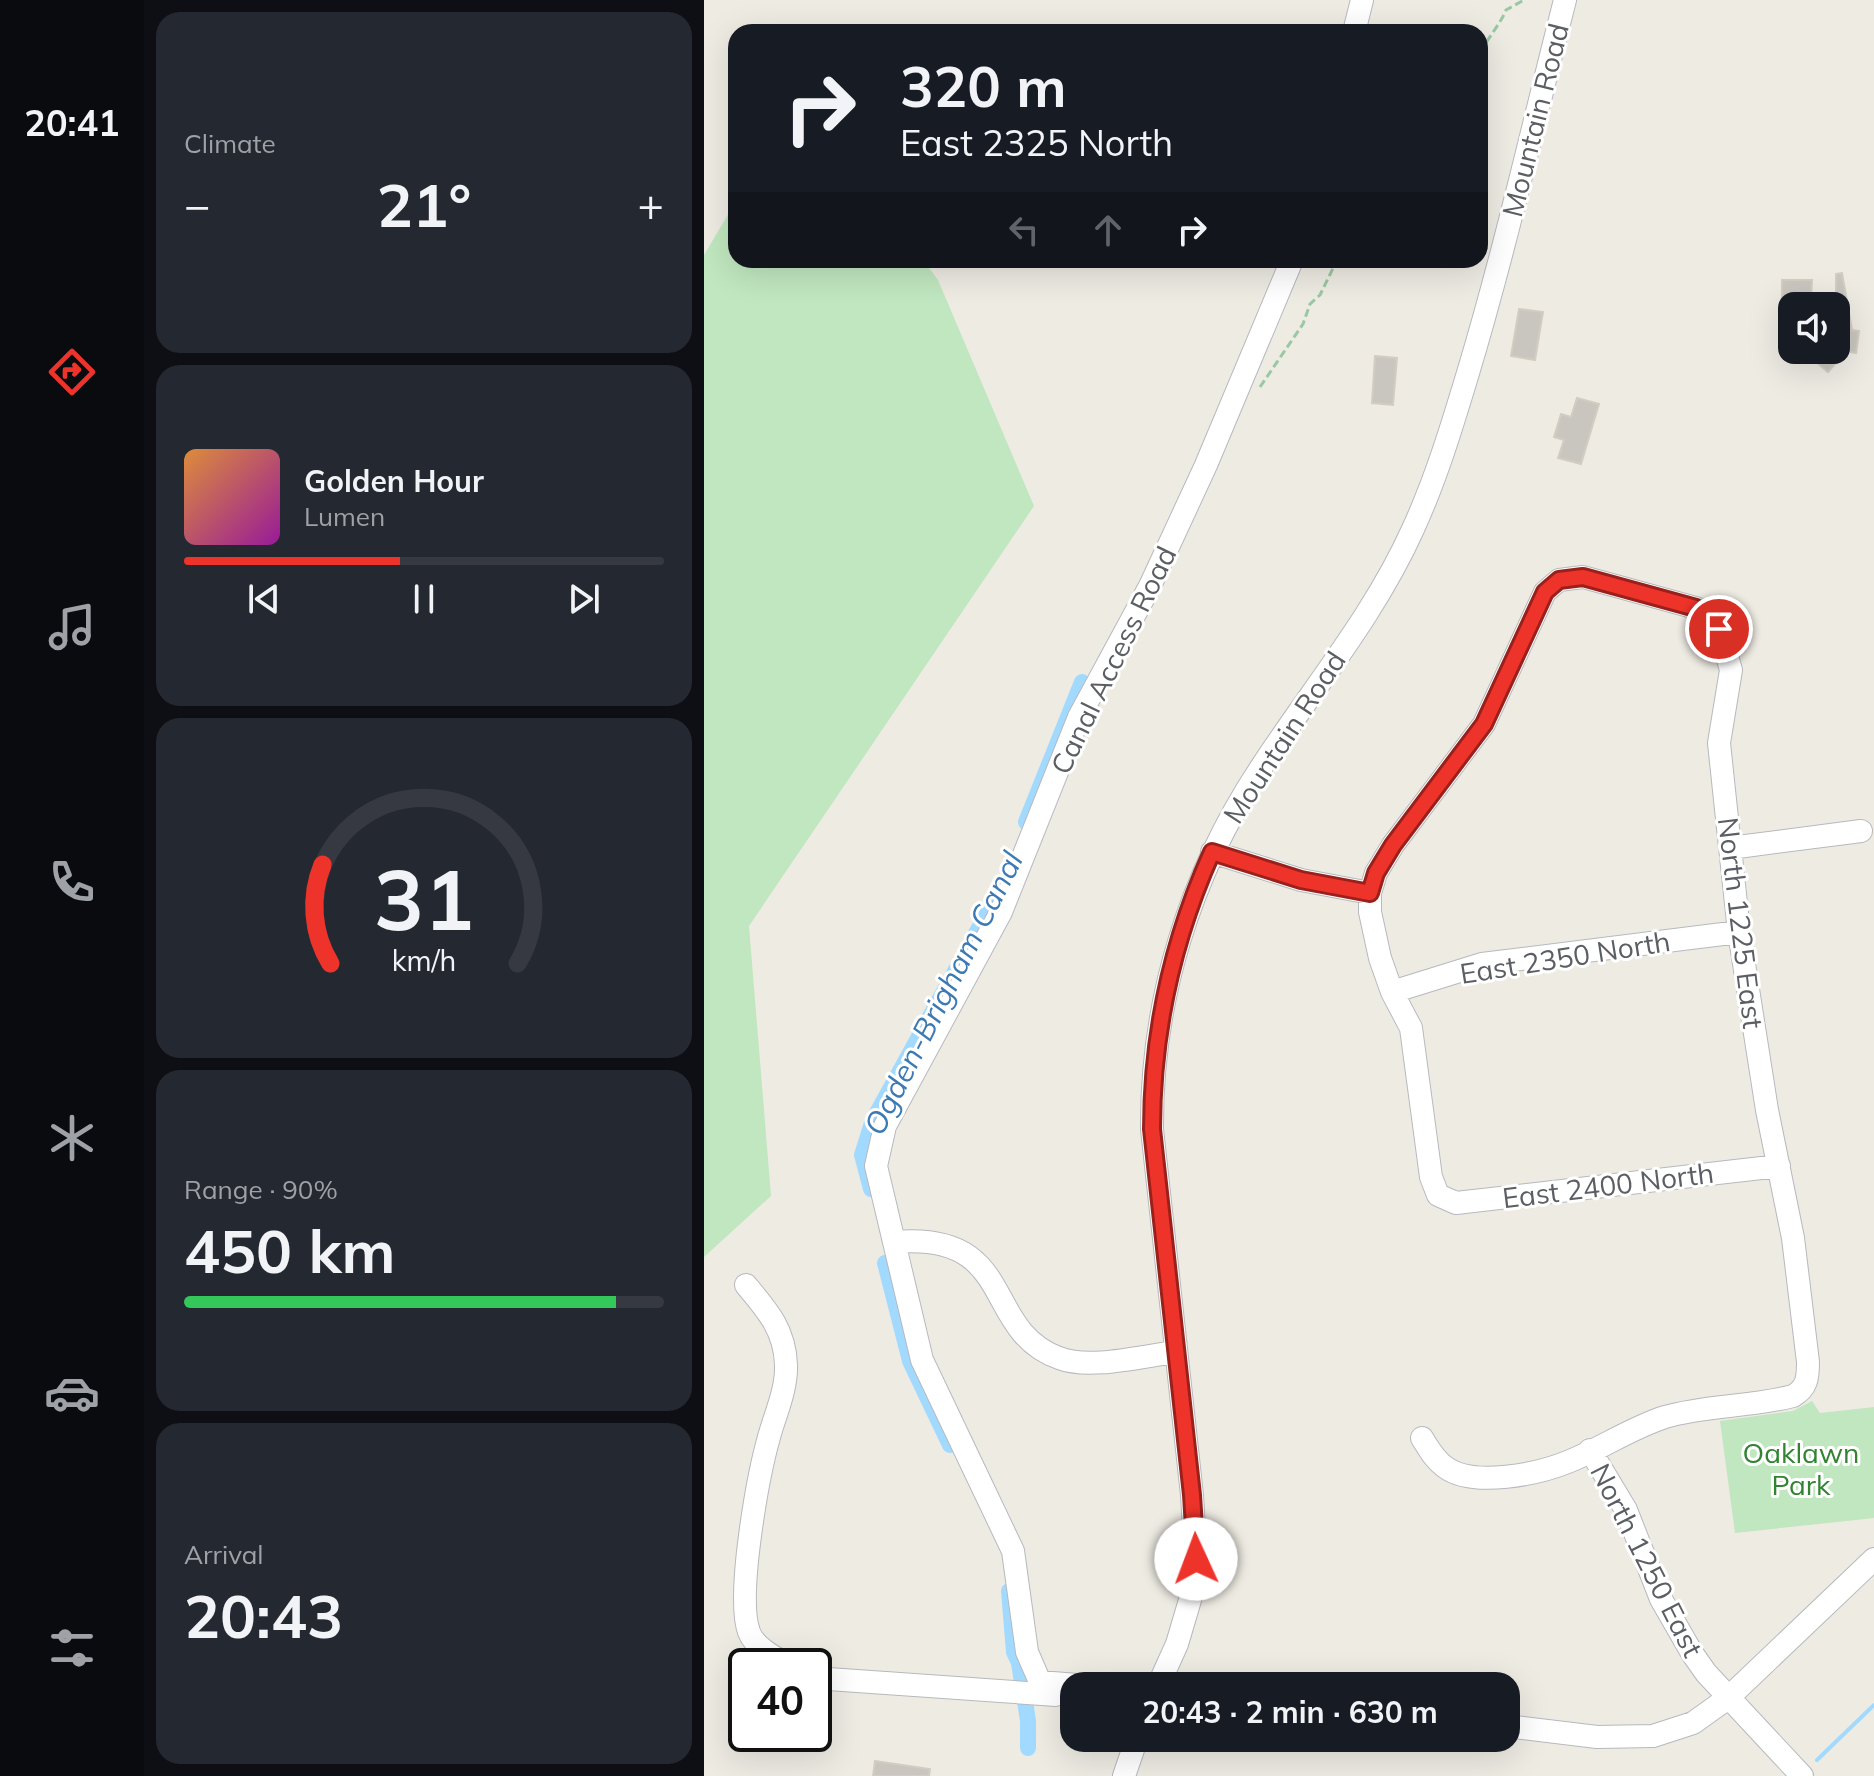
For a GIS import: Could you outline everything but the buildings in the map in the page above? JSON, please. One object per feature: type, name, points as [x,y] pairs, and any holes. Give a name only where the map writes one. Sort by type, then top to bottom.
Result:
[{"type":"street","points":[[1356,24],[1362,0]]},
{"type":"street","name":"Mountain Road","points":[[1164,1672],[1177,1644],[1196,1559],[1192,1495],[1152,1129],[1151,1085],[1156,1041],[1171,968],[1197,887],[1229,818],[1386,582],[1413,530],[1449,433],[1484,318],[1565,0]]},
{"type":"street","name":"Canal Access Road","points":[[1060,1684],[1040,1682],[1027,1652],[1013,1551],[922,1360],[876,1166],[885,1126],[1001,912],[1079,717],[1150,586],[1289,268]]},
{"type":"street","name":"North 1225 East","points":[[1370,893],[1376,873],[1393,845],[1484,724],[1552,586],[1583,577],[1696,608],[1719,629],[1731,670],[1719,743],[1739,932],[1767,1110],[1793,1238],[1808,1370],[1805,1387],[1793,1396],[1665,1417],[1590,1450]]},
{"type":"street","points":[[1730,848],[1861,831]]},
{"type":"street","points":[[1212,852],[1301,880],[1370,893],[1373,933],[1392,992]]},
{"type":"street","name":"East 2350 North","points":[[1392,992],[1482,964],[1739,932]]},
{"type":"street","name":"East 2400 North","points":[[1392,992],[1411,1028],[1431,1177],[1438,1195],[1456,1203],[1779,1166]]},
{"type":"street","points":[[895,1242],[915,1240],[937,1243],[970,1257],[995,1286],[1026,1338],[1039,1349],[1062,1359],[1088,1363],[1176,1352]]},
{"type":"street","points":[[746,1285],[774,1318],[786,1366],[768,1442],[744,1587],[749,1632],[764,1648]]},
{"type":"street","points":[[1422,1438],[1435,1458],[1447,1469],[1464,1476],[1503,1477],[1526,1473],[1570,1461],[1590,1450]]},
{"type":"street","name":"North 1250 East","points":[[1590,1450],[1626,1510],[1661,1599],[1677,1629],[1706,1673],[1802,1776]]},
{"type":"street","points":[[1520,1728],[1597,1737],[1653,1736],[1693,1723],[1728,1698],[1874,1559]]},
{"type":"street","points":[[832,1679],[1060,1696]]},
{"type":"street","points":[[1124,1776],[1132,1752]]},
{"type":"path","points":[[1488,38],[1503,20],[1506,10],[1524,0]]},
{"type":"path","points":[[1238,390],[1253,391],[1259,388],[1303,324],[1310,304],[1320,295],[1333,268]]},
{"type":"green space","points":[[728,214],[728,268],[929,268],[938,280],[1034,506],[749,926],[771,1196],[704,1257],[704,255]]},
{"type":"green space","name":"Oaklawn Park","points":[[1812,1401],[1820,1413],[1874,1407],[1874,1518],[1735,1533],[1720,1421],[1793,1411]]},
{"type":"waterway","name":"Ogden-Brigham Canal","points":[[1026,822],[1082,682]]},
{"type":"waterway","name":"Ogden-Brigham Canal","points":[[871,1189],[862,1155],[873,1120],[1001,888]]},
{"type":"waterway","name":"Ogden-Brigham Canal","points":[[885,1263],[910,1361],[950,1445]]},
{"type":"waterway","name":"Ogden-Brigham Canal","points":[[1009,1591],[1014,1652],[1019,1663],[1028,1721],[1028,1748]]},
{"type":"waterway","points":[[1817,1760],[1874,1705]]},
{"type":"route","points":[[1196,1559],[1192,1495],[1152,1129],[1151,1085],[1156,1041],[1171,968],[1197,887],[1212,852],[1301,880],[1370,893],[1376,873],[1393,845],[1484,724],[1545,592],[1559,580],[1583,577],[1696,608],[1719,629]]}]
